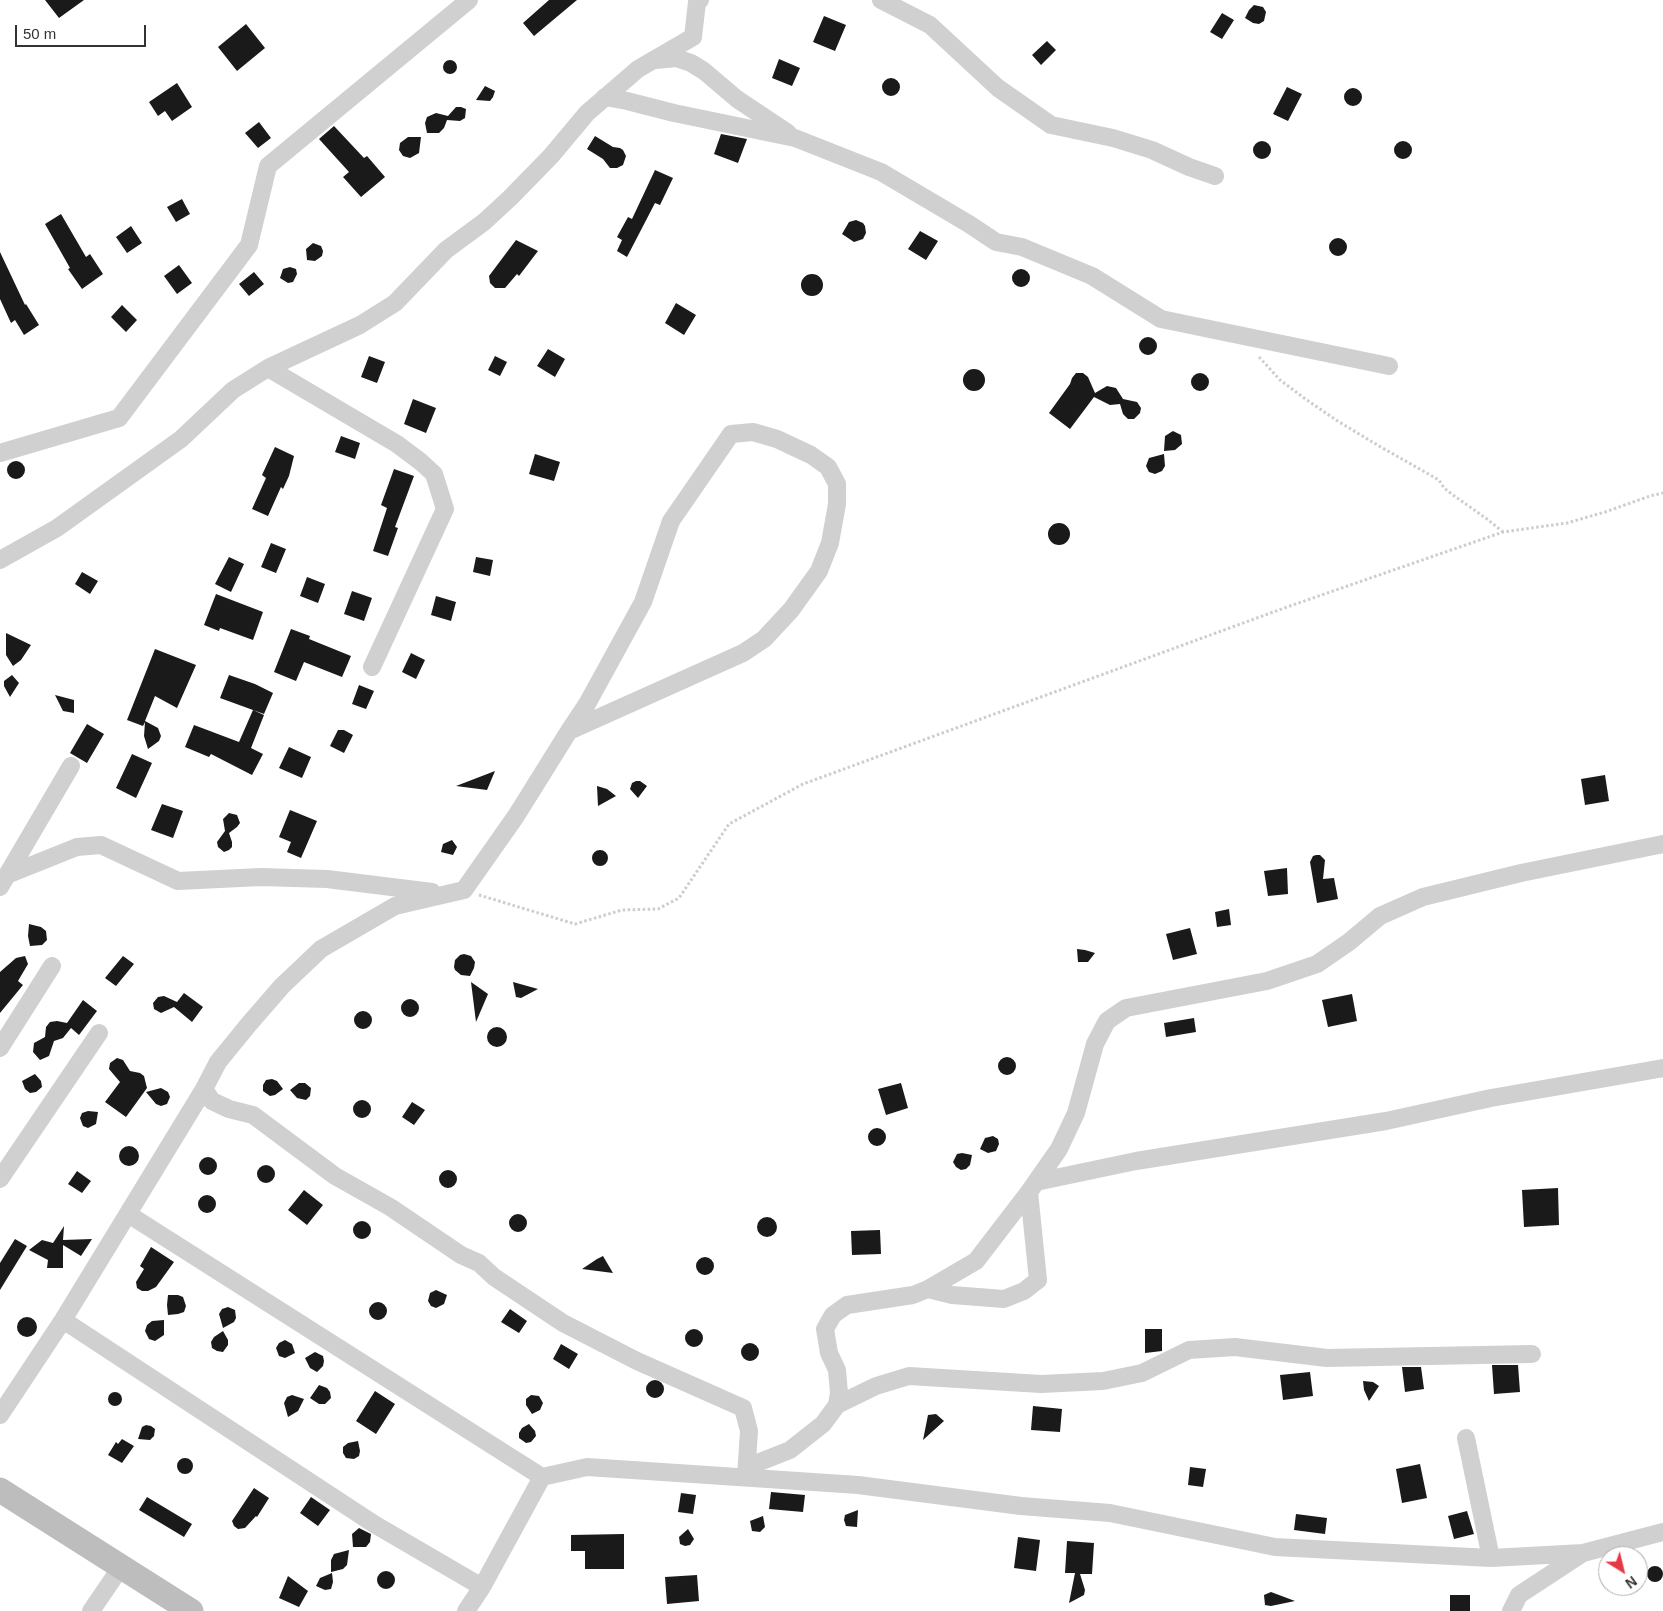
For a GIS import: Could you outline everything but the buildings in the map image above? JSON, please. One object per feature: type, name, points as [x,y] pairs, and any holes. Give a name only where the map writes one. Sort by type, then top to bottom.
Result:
[{"type":"main road","points":[[0,1490],[191,1611]]},
{"type":"street","points":[[0,453],[118,418],[249,245],[268,166],[469,0]]},
{"type":"street","points":[[0,560],[57,528],[181,439],[233,390],[268,368],[360,325],[395,303],[446,250],[484,222],[510,198],[551,156],[587,113],[638,69],[693,37],[697,2],[700,0]]},
{"type":"street","points":[[881,0],[930,25],[998,88],[1051,125],[1113,138],[1152,150],[1188,167],[1215,176]]},
{"type":"street","points":[[654,60],[676,58],[691,63],[704,71],[738,99],[795,138]]},
{"type":"street","points":[[605,97],[795,138],[881,172],[996,242],[1022,247],[1092,276],[1161,319],[1390,366]]},
{"type":"street","points":[[268,368],[397,444],[434,474],[445,509],[372,667]]},
{"type":"street","points":[[0,1415],[63,1320],[204,1089],[218,1062],[282,986],[321,949],[395,906],[464,890],[516,816],[569,731],[587,704],[643,602],[671,521],[731,434],[753,432],[777,439],[811,455],[828,467],[837,484],[836,504],[830,543],[820,571],[791,610],[764,638],[743,653],[569,731]]},
{"type":"street","points":[[3,881],[71,766]]},
{"type":"street","points":[[747,1472],[790,1450],[823,1424],[837,1405],[839,1394],[837,1370],[829,1354],[825,1329],[833,1315],[847,1304],[913,1295],[928,1289],[976,1261],[1059,1149],[1076,1113],[1096,1044],[1107,1020],[1126,1008],[1267,980],[1317,964],[1349,942],[1380,916],[1423,896],[1663,844]]},
{"type":"street","points":[[3,881],[77,847],[101,846],[178,881],[261,877],[327,879],[443,894]]},
{"type":"street","points":[[0,1048],[52,966]]},
{"type":"street","points":[[0,1180],[99,1032]]},
{"type":"street","points":[[1032,1187],[1136,1161],[1386,1121],[1491,1098],[1663,1068]]},
{"type":"street","points":[[204,1089],[212,1102],[253,1116],[335,1176],[390,1207],[461,1255],[478,1263],[494,1277],[563,1323],[637,1362],[743,1408],[749,1431],[747,1472]]},
{"type":"street","points":[[928,1289],[952,1295],[1004,1299],[1024,1291],[1038,1280],[1032,1187]]},
{"type":"street","points":[[128,1214],[542,1477],[587,1467],[747,1472],[1021,1506],[1110,1513],[1275,1547],[1490,1558],[1582,1553],[1663,1532]]},
{"type":"street","points":[[63,1320],[374,1524],[482,1587]]},
{"type":"street","points":[[837,1405],[876,1386],[909,1376],[1041,1384],[1103,1380],[1142,1373],[1189,1350],[1235,1347],[1327,1358],[1532,1354]]},
{"type":"street","points":[[1466,1438],[1490,1558]]},
{"type":"street","points":[[466,1611],[482,1587],[542,1477]]},
{"type":"street","points":[[1510,1611],[1520,1595],[1582,1553]]},
{"type":"street","points":[[91,1611],[121,1566]]},
{"type":"path","points":[[1244,336],[1265,364],[1288,386],[1336,420],[1434,476],[1453,496],[1487,519],[1502,532]]},
{"type":"path","points":[[464,890],[575,924],[622,910],[658,910],[679,898],[729,824],[803,784],[1287,607],[1502,532],[1567,523],[1663,493]]}]
